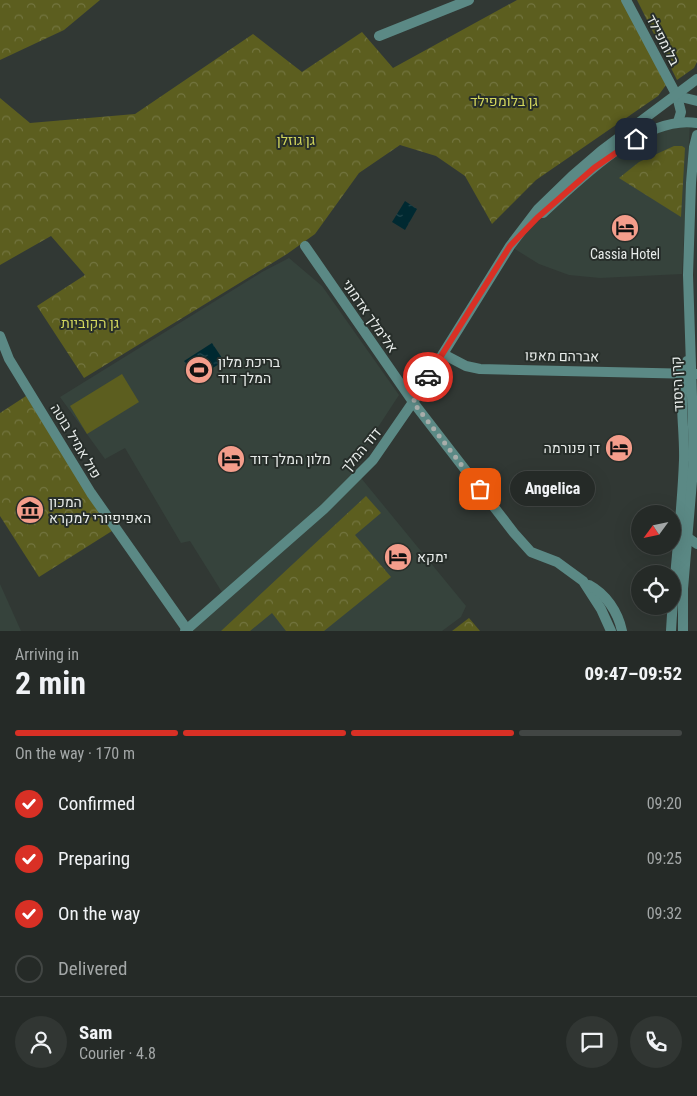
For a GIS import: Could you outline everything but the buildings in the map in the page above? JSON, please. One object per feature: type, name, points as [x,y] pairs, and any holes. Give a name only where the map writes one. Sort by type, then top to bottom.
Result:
[{"type":"street","points":[[380,36],[469,0]]},
{"type":"street","name":"בלומפילד","points":[[626,0],[676,96],[681,112],[678,122]]},
{"type":"street","name":"דוד המלך","points":[[187,630],[347,488],[386,444],[510,246],[538,209],[601,151],[697,79]]},
{"type":"street","points":[[676,96],[697,101]]},
{"type":"street","name":"דוד המלך","points":[[510,246],[556,201],[608,157],[648,133],[678,122],[695,120]]},
{"type":"street","name":"קרן היסוד","points":[[671,631],[693,353],[688,275],[693,165],[697,135]]},
{"type":"street","name":"אלימלך אדמוני","points":[[305,246],[413,402],[531,552],[557,562],[583,581]]},
{"type":"street","name":"פול אמיל בוטה","points":[[0,336],[9,359],[91,493],[187,630]]},
{"type":"street","name":"אברהם מאפו","points":[[443,354],[466,366],[480,368],[690,374]]},
{"type":"street","name":"קרן היסוד","points":[[683,631],[687,537],[694,457],[690,374]]},
{"type":"street","points":[[687,537],[697,544]]},
{"type":"street","points":[[583,581],[602,609],[611,631]]},
{"type":"street","points":[[583,581],[608,601],[616,613],[622,631]]},
{"type":"shaded area","points":[[690,122],[682,274],[600,278],[569,275],[539,264],[510,246],[563,195],[647,133]]},
{"type":"shaded area","points":[[289,258],[322,286],[399,395],[352,467],[466,606],[461,617],[442,631],[188,631],[225,597],[190,541],[181,543],[125,448],[105,459],[60,397],[262,272]]},
{"type":"shaded area","points":[[0,584],[21,631],[0,631]]},
{"type":"green space","points":[[0,0],[100,0],[64,30],[0,60]]},
{"type":"green space","points":[[517,0],[622,0],[666,85],[658,96],[536,180],[492,224],[465,176],[436,156],[400,145],[359,173],[315,234],[287,254],[84,378],[37,306],[85,275],[51,236],[0,265],[0,98],[30,123],[135,114],[253,34],[302,72],[362,32],[393,68]]},
{"type":"green space","points":[[637,0],[697,0],[697,62],[694,68],[677,80]]},
{"type":"green space","points":[[674,146],[685,148],[681,217],[619,178],[639,162]]},
{"type":"green space","points":[[122,374],[139,402],[87,434],[70,406]]},
{"type":"green space","points":[[26,396],[112,531],[39,577],[0,516],[0,413]]},
{"type":"green space","points":[[366,496],[381,513],[355,535],[391,577],[324,631],[286,631],[272,613],[250,631],[221,631]]},
{"type":"green space","points":[[469,618],[480,631],[452,631]]},
{"type":"water","points":[[405,201],[417,209],[405,230],[392,222]]},
{"type":"water","name":"בריכת מלון המלך דוד","points":[[212,343],[224,361],[195,379],[184,361]]},
{"type":"way so far","points":[[428,377],[413,402],[480,489]]},
{"type":"place","name":"Cassia Hotel","points":[[625,228]]},
{"type":"place","name":"בריכת מלון המלך דוד","points":[[199,370]]},
{"type":"place","name":"דן פנורמה","points":[[619,448]]},
{"type":"place","name":"מלון המלך דוד","points":[[231,459]]},
{"type":"place","name":"Angelica","points":[[480,489]]},
{"type":"place","name":"המכון האפיפיורי למקרא","points":[[30,510]]},
{"type":"place","name":"ימקא","points":[[398,557]]},
{"type":"route","points":[[428,377],[510,246],[537,218],[594,168],[636,139]]},
{"type":"park label","name":"גן בלומפילד","points":[[504,101]]},
{"type":"park label","name":"גן גוזלן","points":[[296,140]]},
{"type":"park label","name":"גן הקוביות","points":[[90,323]]}]
